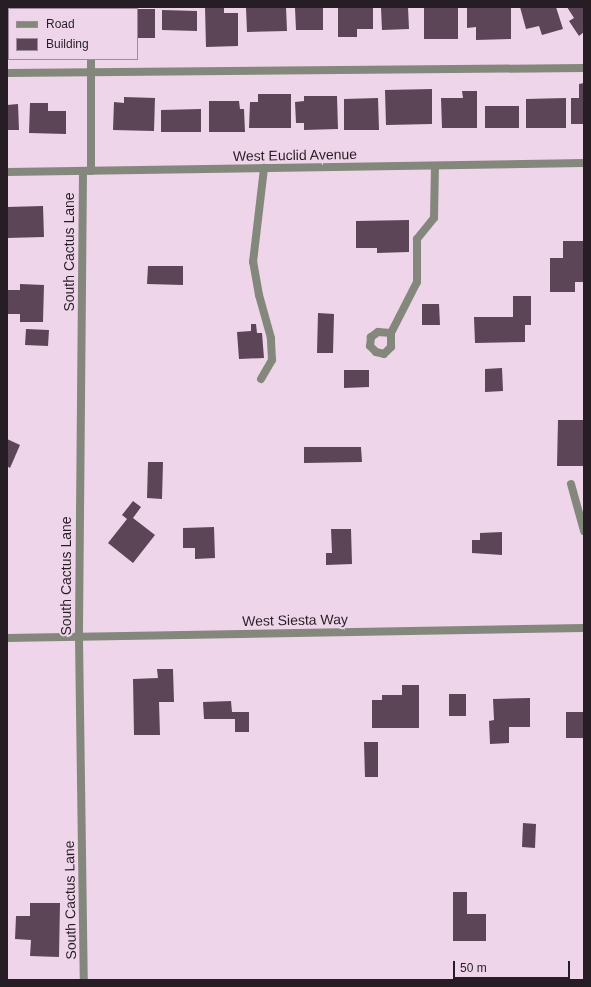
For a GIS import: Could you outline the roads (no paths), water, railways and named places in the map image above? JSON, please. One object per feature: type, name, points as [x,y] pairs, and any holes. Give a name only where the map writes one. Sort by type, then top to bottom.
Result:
[{"type":"street","name":"South Cactus Lane","points":[[84,980],[79,638],[87,171],[91,60]]},
{"type":"street","points":[[7,73],[584,68]]},
{"type":"street","name":"West Euclid Avenue","points":[[7,172],[584,163]]},
{"type":"street","points":[[391,333],[418,282],[417,239],[434,218],[435,166]]},
{"type":"street","points":[[261,379],[272,360],[271,338],[259,295],[253,262],[264,168]]},
{"type":"street","points":[[572,484],[584,531]]},
{"type":"street","name":"West Siesta Way","points":[[7,638],[79,638],[584,628]]}]
